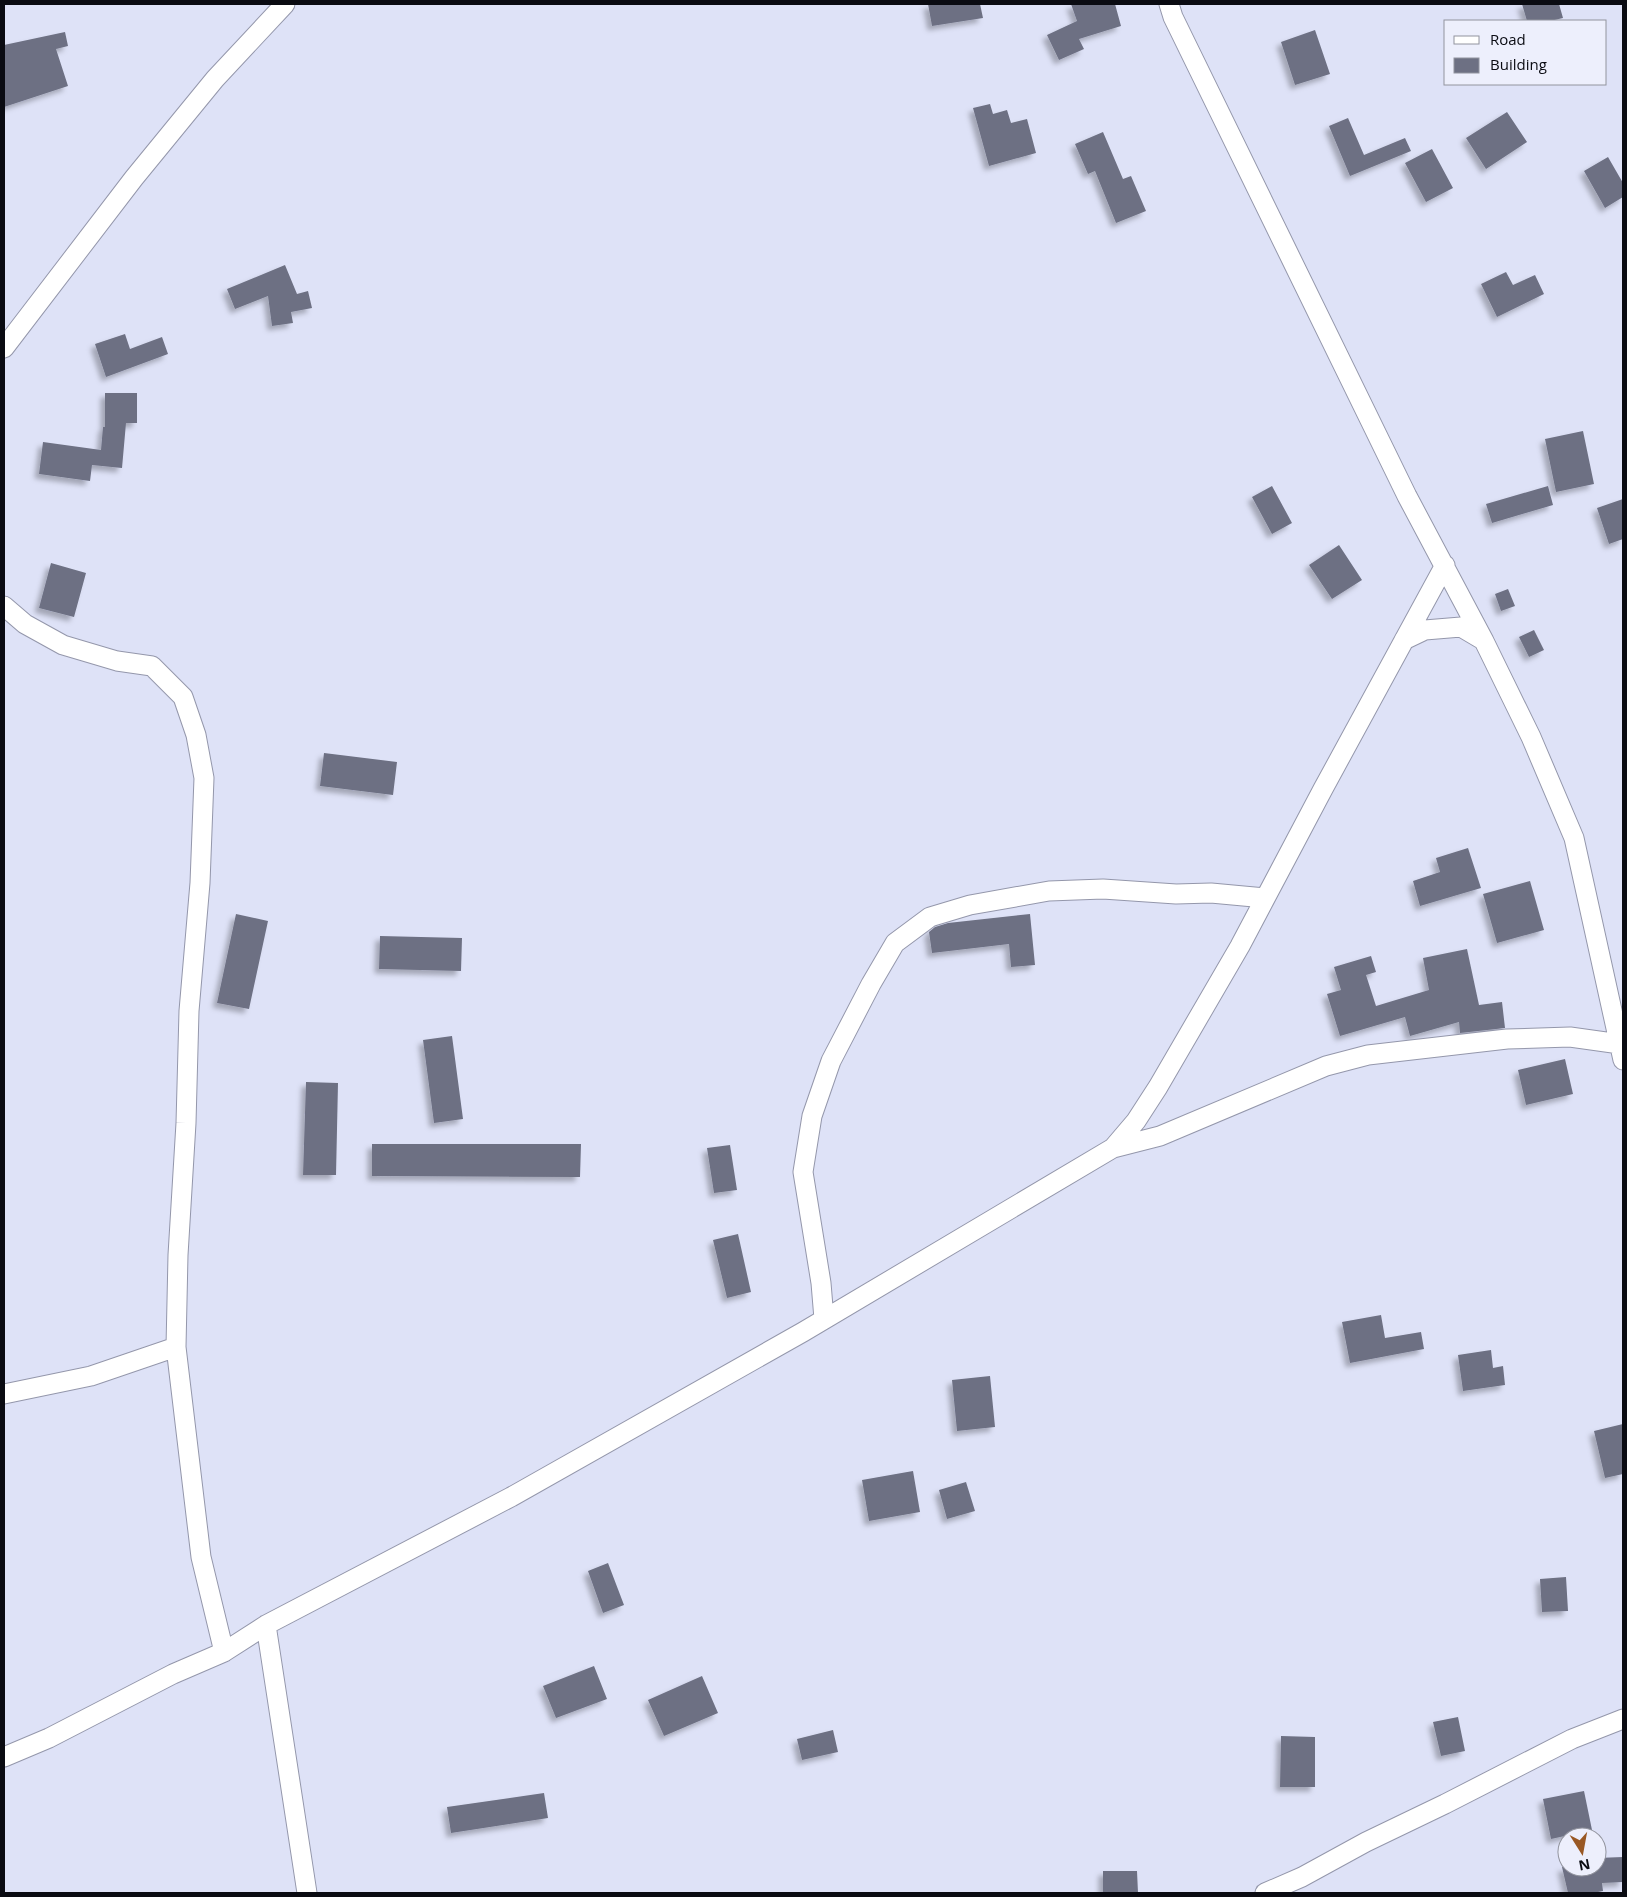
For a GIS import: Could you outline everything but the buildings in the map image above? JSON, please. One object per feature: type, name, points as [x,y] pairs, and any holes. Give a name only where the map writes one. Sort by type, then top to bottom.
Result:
[{"type":"street","points":[[4,348],[134,178],[215,80],[286,4]]},
{"type":"street","points":[[4,1757],[49,1738],[173,1674],[224,1652],[266,1625],[512,1497],[824,1319],[1113,1148],[1160,1136],[1326,1066],[1368,1055],[1508,1039],[1570,1037],[1622,1052],[1574,838],[1531,737],[1484,640],[1407,496],[1286,252],[1168,4]]},
{"type":"street","points":[[1113,1148],[1136,1121],[1158,1087],[1240,946],[1445,565]]},
{"type":"street","points":[[4,606],[25,624],[63,645],[117,661],[152,666],[183,697],[196,735],[204,778],[200,882],[189,1011],[186,1123],[178,1255],[176,1347],[201,1557],[224,1652]]},
{"type":"street","points":[[1404,640],[1425,630],[1461,627],[1484,640]]},
{"type":"street","points":[[824,1319],[821,1283],[803,1172],[812,1116],[831,1061],[871,984],[896,943],[930,917],[970,905],[1049,891],[1103,889],[1176,894],[1211,893],[1265,898]]},
{"type":"street","points":[[4,1394],[92,1376],[176,1347]]},
{"type":"street","points":[[266,1625],[307,1893]]},
{"type":"street","points":[[1265,1893],[1302,1877],[1366,1842],[1572,1739],[1623,1719]]}]
